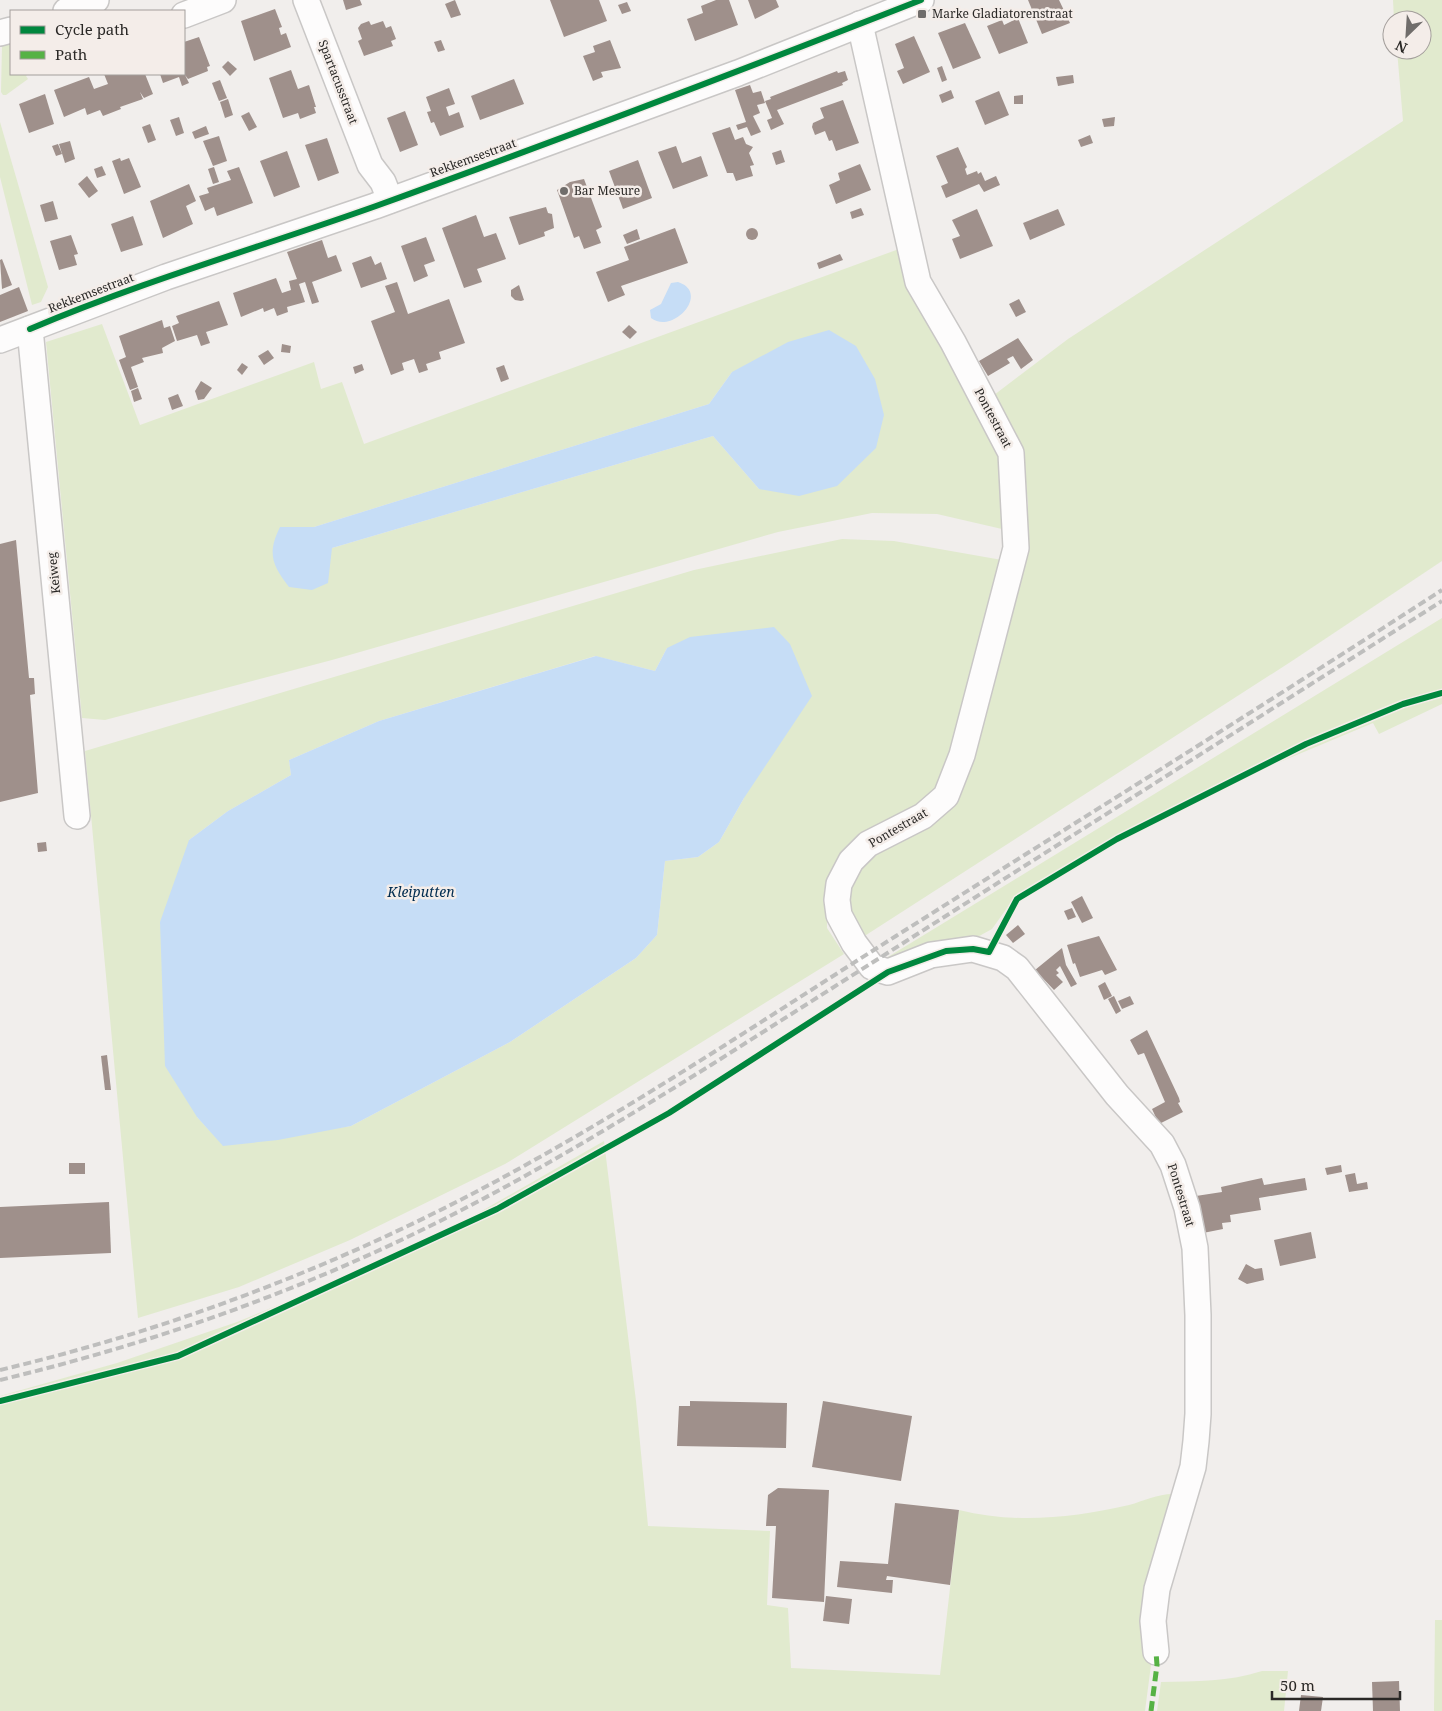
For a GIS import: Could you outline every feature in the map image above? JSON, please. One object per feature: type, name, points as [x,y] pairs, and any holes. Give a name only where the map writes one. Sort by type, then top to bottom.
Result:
[{"type":"street","points":[[69,10],[96,0]]},
{"type":"street","points":[[185,15],[223,0]]},
{"type":"street","name":"Spartacusstraat","points":[[306,0],[370,165],[370,187],[383,203]]},
{"type":"street","name":"Rekkemsestraat","points":[[0,340],[166,277],[383,203],[738,73],[921,0]]},
{"type":"street","name":"Pontestraat","points":[[860,24],[918,282],[953,342],[1011,453],[1016,548],[962,755],[946,796],[923,816],[868,844],[851,861],[839,884],[837,900],[839,915],[854,943],[872,967],[888,972],[931,955],[973,949],[1003,958],[1017,968],[1117,1095],[1162,1144],[1173,1165],[1187,1208],[1195,1248],[1198,1315],[1198,1414],[1193,1467],[1157,1589],[1153,1621],[1156,1652]]},
{"type":"street","name":"Keiweg","points":[[30,330],[77,816]]},
{"type":"green space","points":[[1393,0],[1442,0],[1442,561],[1292,661],[863,937],[848,913],[846,886],[864,865],[874,857],[895,843],[931,825],[1023,554],[1028,505],[1024,458],[994,395],[1068,339],[1403,121],[1398,60],[1432,60],[1432,10],[1394,10]]},
{"type":"green space","points":[[10,41],[10,75],[27,75],[28,79],[6,95],[3,95],[1,92],[2,45]]},
{"type":"green space","points":[[0,122],[48,287],[41,302],[32,305],[0,177]]},
{"type":"green space","points":[[899,249],[915,296],[931,331],[996,438],[1007,492],[1002,529],[937,514],[872,513],[778,532],[332,660],[105,720],[82,718],[46,342],[102,324],[140,425],[314,362],[321,389],[342,382],[364,444]],"holes":[[[732,372],[759,489],[713,436],[332,548],[280,527],[314,527],[709,404]]]},
{"type":"green space","points":[[842,539],[894,541],[1002,560],[941,793],[827,898],[827,928],[844,954],[505,1164],[350,1240],[239,1287],[138,1318],[85,751],[694,570]],"holes":[[[667,648],[744,798],[719,842],[698,857],[665,861],[657,935],[636,958],[510,1042],[351,1126],[223,1145],[197,1117],[189,840],[228,811],[291,775],[289,760],[379,721],[595,656],[655,671]]]},
{"type":"green space","points":[[1442,618],[1442,704],[1379,734],[1373,723],[1213,790],[1146,822],[1073,862],[1012,901],[992,929],[972,940],[883,960]]},
{"type":"green space","points":[[604,1141],[636,1401],[648,1526],[770,1531],[767,1605],[788,1608],[791,1668],[940,1675],[959,1510],[1001,1517],[1044,1518],[1108,1510],[1156,1496],[1173,1494],[1146,1622],[1151,1665],[1145,1711],[0,1711],[0,1396],[117,1363],[237,1322],[368,1268],[426,1243]]},
{"type":"green space","points":[[1435,1620],[1442,1620],[1442,1711],[1434,1711]]},
{"type":"green space","points":[[1262,1671],[1288,1671],[1284,1711],[1157,1711],[1161,1682],[1225,1679]]},
{"type":"water","points":[[678,282],[687,287],[691,295],[690,303],[685,311],[669,321],[660,322],[651,318],[650,310],[661,304],[671,283]]},
{"type":"water","points":[[829,330],[856,346],[875,379],[884,415],[876,448],[837,486],[799,496],[759,489],[713,436],[332,548],[328,583],[312,590],[289,587],[275,565],[273,558],[274,544],[280,527],[314,527],[709,404],[732,372],[788,342]]},
{"type":"water","name":"Kleiputten","points":[[774,627],[790,644],[812,696],[744,798],[719,842],[698,857],[665,861],[657,935],[636,958],[510,1042],[351,1126],[278,1140],[223,1146],[197,1117],[165,1066],[160,922],[189,840],[228,811],[291,775],[289,760],[379,721],[596,656],[655,671],[667,648],[690,637]]},
{"type":"building","points":[[343,0],[360,0],[362,5],[346,10]]},
{"type":"building","points":[[455,0],[461,15],[451,18],[445,4]]},
{"type":"building","points":[[550,0],[599,0],[607,21],[564,37]]},
{"type":"building","points":[[716,0],[729,0],[738,25],[695,41],[687,19],[703,13],[701,6]]},
{"type":"building","points":[[748,0],[776,0],[779,7],[755,19]]},
{"type":"building","points":[[1028,0],[1059,0],[1070,23],[1042,34]]},
{"type":"building","points":[[627,2],[631,11],[622,14],[618,5]]},
{"type":"building","points":[[275,9],[282,27],[279,28],[281,35],[286,33],[291,47],[254,61],[241,21]]},
{"type":"building","points":[[1018,18],[1028,43],[999,54],[987,26],[1002,20],[1004,25]]},
{"type":"building","points":[[369,21],[371,25],[383,21],[386,28],[391,26],[396,39],[391,41],[393,46],[364,56],[358,41],[362,39],[358,28],[361,24]]},
{"type":"building","points":[[965,23],[981,58],[953,69],[938,33]]},
{"type":"building","points":[[914,36],[930,72],[903,84],[897,71],[904,68],[895,44]]},
{"type":"building","points":[[199,37],[210,66],[207,67],[208,71],[188,79],[185,75],[185,42]]},
{"type":"building","points":[[441,40],[445,50],[438,52],[434,42]]},
{"type":"building","points":[[610,40],[621,68],[601,72],[603,77],[593,81],[583,56],[595,52],[593,46]]},
{"type":"building","points":[[228,61],[237,69],[230,76],[222,67]]},
{"type":"building","points":[[942,66],[947,80],[942,82],[937,68]]},
{"type":"building","points":[[291,70],[298,89],[309,85],[316,107],[314,107],[316,113],[300,119],[298,113],[283,118],[269,78]]},
{"type":"building","points":[[837,71],[838,73],[845,71],[848,80],[842,83],[843,85],[777,110],[784,124],[771,130],[767,120],[772,118],[765,101],[771,99],[770,97]]},
{"type":"building","points":[[104,75],[145,75],[153,94],[144,98],[140,92],[143,99],[120,107],[121,109],[103,116],[100,110],[87,115],[85,108],[64,117],[54,90],[89,77],[94,89],[108,84]]},
{"type":"building","points":[[160,75],[185,75],[189,83],[182,86],[179,77],[163,83]]},
{"type":"building","points":[[1073,75],[1074,83],[1058,86],[1056,77]]},
{"type":"building","points":[[514,79],[524,104],[480,120],[471,96]]},
{"type":"building","points":[[220,80],[227,98],[219,101],[212,83]]},
{"type":"building","points":[[750,85],[753,93],[761,91],[765,103],[757,105],[760,113],[753,116],[761,132],[751,136],[747,127],[738,130],[736,125],[746,122],[735,90]]},
{"type":"building","points":[[449,88],[455,104],[446,107],[449,116],[459,112],[464,127],[440,136],[434,122],[431,123],[427,112],[431,111],[426,97]]},
{"type":"building","points":[[951,90],[954,98],[942,103],[939,95]]},
{"type":"building","points":[[999,91],[1009,115],[985,125],[975,101]]},
{"type":"building","points":[[45,94],[54,124],[29,133],[19,104]]},
{"type":"building","points":[[1023,95],[1023,104],[1014,104],[1014,96]]},
{"type":"building","points":[[228,99],[233,115],[225,118],[220,102]]},
{"type":"building","points":[[843,100],[859,143],[836,151],[832,140],[829,141],[825,131],[815,135],[812,127],[813,123],[824,118],[820,108]]},
{"type":"building","points":[[405,111],[418,145],[400,152],[387,118]]},
{"type":"building","points":[[249,112],[257,127],[249,131],[241,116]]},
{"type":"building","points":[[179,117],[184,133],[176,136],[170,120]]},
{"type":"building","points":[[1115,117],[1114,126],[1104,127],[1102,119]]},
{"type":"building","points":[[150,124],[156,140],[148,143],[142,127]]},
{"type":"building","points":[[206,126],[209,134],[195,139],[192,132]]},
{"type":"building","points":[[730,127],[735,140],[743,137],[746,144],[753,147],[749,153],[754,165],[750,166],[753,176],[736,181],[733,173],[727,173],[712,133]]},
{"type":"building","points":[[1090,135],[1093,143],[1081,147],[1078,140]]},
{"type":"building","points":[[219,136],[227,161],[213,166],[203,141]]},
{"type":"building","points":[[327,138],[339,173],[318,181],[305,145]]},
{"type":"building","points":[[70,141],[75,159],[65,163],[59,144]]},
{"type":"building","points":[[58,144],[62,154],[56,156],[52,146]]},
{"type":"building","points":[[676,146],[682,163],[701,156],[708,176],[673,189],[658,152]]},
{"type":"building","points":[[958,147],[967,167],[965,169],[967,175],[977,171],[978,174],[981,172],[985,181],[996,176],[1000,185],[984,192],[979,184],[946,198],[941,186],[948,183],[936,156]]},
{"type":"building","points":[[781,150],[785,162],[776,165],[772,153]]},
{"type":"building","points":[[287,151],[300,187],[274,197],[260,161]]},
{"type":"building","points":[[120,158],[121,161],[129,158],[141,187],[124,194],[112,161]]},
{"type":"building","points":[[638,160],[652,198],[623,209],[609,171]]},
{"type":"building","points":[[860,164],[871,190],[836,204],[829,185],[840,180],[838,173]]},
{"type":"building","points":[[102,166],[106,175],[97,178],[94,169]]},
{"type":"building","points":[[214,167],[219,182],[213,184],[208,169]]},
{"type":"building","points":[[239,167],[253,203],[217,216],[214,207],[205,211],[199,196],[209,193],[207,188],[231,180],[227,171]]},
{"type":"building","points":[[87,176],[98,191],[89,198],[78,184]]},
{"type":"building","points":[[584,179],[602,227],[596,230],[601,243],[584,249],[579,236],[574,238],[557,190],[570,182]]},
{"type":"building","points":[[189,184],[196,201],[186,206],[193,224],[163,238],[150,201]]},
{"type":"building","points":[[53,201],[58,219],[45,222],[40,205]]},
{"type":"building","points":[[546,207],[548,213],[552,214],[554,228],[544,232],[545,236],[519,245],[509,217]]},
{"type":"building","points":[[861,208],[864,215],[852,219],[850,212]]},
{"type":"building","points":[[977,209],[993,246],[960,259],[952,239],[960,236],[952,220]]},
{"type":"building","points":[[1058,209],[1065,225],[1030,240],[1023,223]]},
{"type":"building","points":[[476,215],[484,237],[496,233],[506,259],[477,269],[482,282],[464,288],[442,228]]},
{"type":"building","points":[[133,216],[143,245],[121,252],[111,224]]},
{"type":"building","points":[[675,228],[688,263],[621,286],[625,295],[608,302],[596,272],[629,260],[624,247]]},
{"type":"building","points":[[750,228],[754,228],[758,234],[754,240],[750,240],[746,236],[746,232]]},
{"type":"building","points":[[637,229],[640,239],[627,244],[623,235]]},
{"type":"building","points":[[71,235],[78,254],[74,255],[77,265],[59,270],[50,241]]},
{"type":"building","points":[[426,237],[435,261],[424,265],[428,276],[414,282],[401,246]]},
{"type":"building","points":[[322,240],[328,258],[336,255],[342,271],[312,282],[319,302],[312,304],[305,282],[299,284],[305,302],[287,307],[288,312],[277,316],[274,308],[264,312],[263,308],[241,317],[233,293],[276,278],[282,293],[291,290],[289,281],[297,279],[287,252]]},
{"type":"building","points":[[840,254],[843,260],[819,269],[817,263]]},
{"type":"building","points":[[371,256],[375,265],[381,262],[387,279],[361,288],[352,263]]},
{"type":"building","points":[[2,259],[12,285],[2,289],[0,260]]},
{"type":"building","points":[[397,282],[408,314],[449,299],[465,343],[439,352],[441,359],[426,364],[428,370],[419,373],[414,359],[402,363],[404,370],[391,375],[371,321],[395,312],[385,286]]},
{"type":"building","points":[[519,285],[524,300],[521,301],[515,300],[511,296],[511,290]]},
{"type":"building","points":[[19,287],[28,311],[0,322],[0,295]]},
{"type":"building","points":[[1019,299],[1026,312],[1016,317],[1009,304]]},
{"type":"building","points":[[219,301],[228,325],[206,332],[210,343],[201,346],[197,335],[177,341],[172,326],[179,323],[176,316]]},
{"type":"building","points":[[162,320],[164,328],[170,326],[175,341],[162,348],[163,353],[142,358],[144,362],[131,367],[138,387],[130,390],[119,360],[126,357],[119,336]]},
{"type":"building","points":[[629,325],[637,332],[630,339],[622,332]]},
{"type":"building","points":[[1018,338],[1033,360],[1021,369],[1013,356],[1007,359],[1010,363],[988,376],[979,361]]},
{"type":"building","points":[[282,344],[291,346],[290,353],[281,352]]},
{"type":"building","points":[[268,350],[274,358],[264,365],[258,356]]},
{"type":"building","points":[[242,363],[248,367],[242,375],[237,370]]},
{"type":"building","points":[[362,364],[364,370],[355,374],[353,367]]},
{"type":"building","points":[[504,365],[509,379],[501,382],[496,368]]},
{"type":"building","points":[[201,381],[212,388],[204,399],[198,400],[195,391]]},
{"type":"building","points":[[138,388],[142,399],[134,402],[131,391]]},
{"type":"building","points":[[178,394],[183,406],[172,410],[168,398]]},
{"type":"building","points":[[16,540],[29,678],[34,678],[35,694],[30,695],[38,793],[0,802],[0,544]]},
{"type":"building","points":[[46,842],[47,851],[38,852],[37,843]]},
{"type":"building","points":[[1082,896],[1093,918],[1082,923],[1071,902]]},
{"type":"building","points":[[1072,908],[1076,917],[1068,920],[1064,911]]},
{"type":"building","points":[[1018,925],[1025,934],[1013,943],[1006,935]]},
{"type":"building","points":[[1099,936],[1117,970],[1105,975],[1102,970],[1080,977],[1075,963],[1073,964],[1067,945]]},
{"type":"building","points":[[1062,948],[1066,965],[1077,984],[1071,987],[1060,966],[1056,970],[1059,973],[1056,975],[1063,982],[1054,990],[1035,970]]},
{"type":"building","points":[[1105,982],[1112,996],[1104,1000],[1098,986]]},
{"type":"building","points":[[1114,996],[1121,1011],[1116,1014],[1108,999]]},
{"type":"building","points":[[1130,996],[1134,1004],[1122,1009],[1118,1001]]},
{"type":"building","points":[[1147,1030],[1179,1098],[1180,1102],[1178,1103],[1183,1112],[1159,1124],[1152,1109],[1165,1102],[1144,1053],[1138,1055],[1130,1040]]},
{"type":"building","points":[[107,1055],[111,1090],[105,1090],[101,1056]]},
{"type":"building","points":[[69,1163],[85,1163],[85,1174],[69,1174]]},
{"type":"building","points":[[1341,1165],[1342,1172],[1327,1175],[1325,1168]]},
{"type":"building","points":[[1355,1173],[1357,1184],[1367,1182],[1368,1189],[1349,1192],[1345,1175]]},
{"type":"building","points":[[1262,1178],[1264,1185],[1305,1178],[1307,1190],[1259,1198],[1261,1210],[1230,1215],[1231,1222],[1222,1223],[1223,1229],[1203,1233],[1196,1196],[1222,1192],[1221,1187]]},
{"type":"building","points":[[109,1202],[111,1253],[0,1258],[0,1207]]},
{"type":"building","points":[[1311,1232],[1316,1258],[1280,1266],[1274,1240]]},
{"type":"building","points":[[1246,1264],[1255,1269],[1262,1268],[1264,1280],[1247,1284],[1238,1279]]},
{"type":"building","points":[[690,1401],[787,1403],[786,1448],[677,1446],[679,1406],[690,1406]]},
{"type":"building","points":[[823,1401],[912,1416],[901,1481],[812,1467]]},
{"type":"building","points":[[778,1488],[829,1490],[824,1602],[772,1598],[776,1526],[766,1526],[768,1495]]},
{"type":"building","points":[[895,1503],[959,1510],[950,1585],[887,1576],[886,1580],[893,1580],[892,1593],[837,1587],[840,1561],[888,1564]]},
{"type":"building","points":[[826,1596],[852,1599],[849,1624],[823,1621]]},
{"type":"building","points":[[1399,1681],[1400,1711],[1373,1711],[1372,1682]]},
{"type":"building","points":[[1301,1695],[1323,1697],[1321,1711],[1299,1711]]},
{"type":"railway","points":[[0,1370],[126,1336],[249,1294],[370,1244],[487,1186],[540,1157],[694,1065],[1442,590]]},
{"type":"railway","points":[[0,1380],[115,1349],[227,1312],[283,1291],[392,1244],[514,1182],[613,1125],[711,1065],[1442,601]]},
{"type":"marked path","points":[[1151,1711],[1157,1665],[1156,1652]]},
{"type":"cycle path","points":[[30,329],[116,295],[376,206],[513,156],[921,0]]},
{"type":"cycle path","points":[[0,1401],[178,1356],[497,1209],[669,1113],[888,972],[946,951],[973,949],[989,952],[1017,899],[1117,839],[1306,744],[1403,704],[1442,693]]},
{"type":"place","name":"Marke Gladiatorenstraat","points":[[922,14]]},
{"type":"place","name":"Bar Mesure","points":[[564,191]]}]
